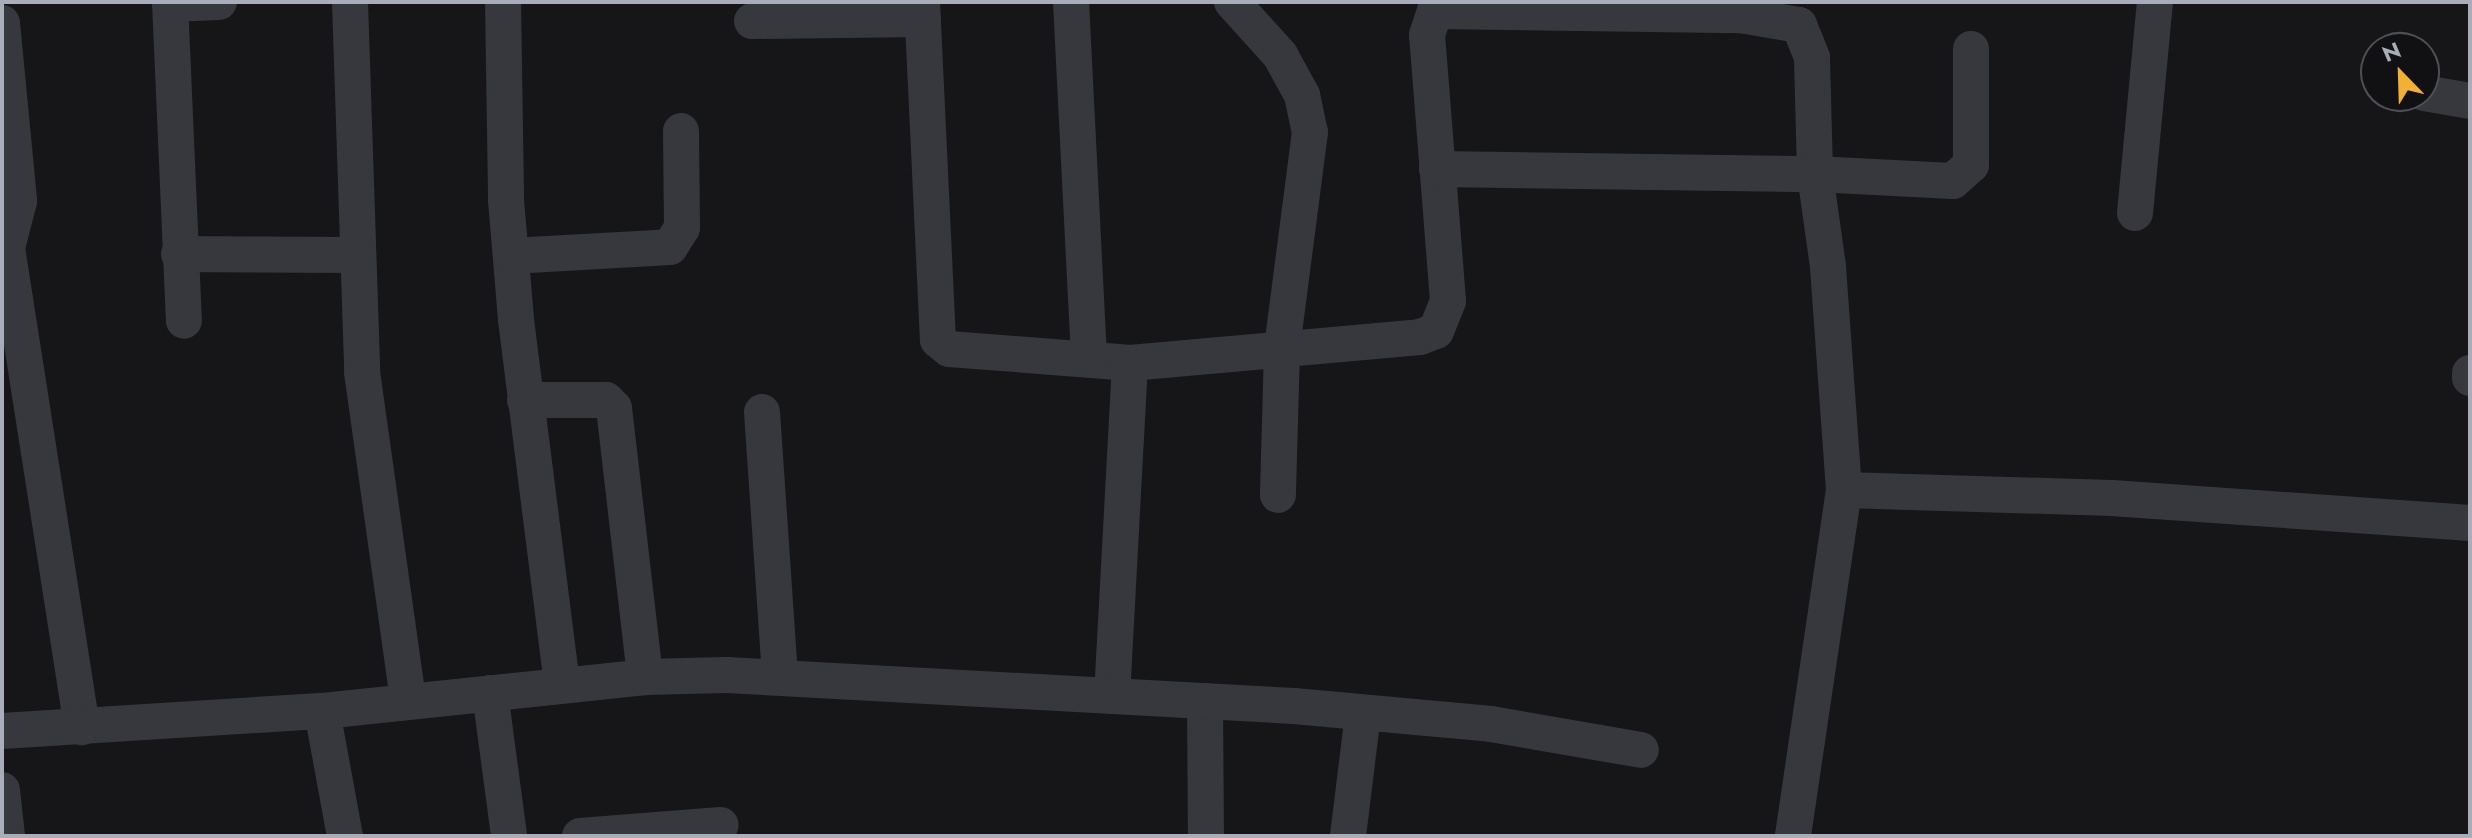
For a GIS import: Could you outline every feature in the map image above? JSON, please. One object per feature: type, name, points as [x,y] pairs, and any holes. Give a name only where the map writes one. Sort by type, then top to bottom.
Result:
[{"type":"street","points":[[184,321],[170,3],[219,2]]},
{"type":"street","points":[[350,2],[356,255],[374,481],[408,701]]},
{"type":"street","points":[[503,2],[511,256],[525,400],[562,685]]},
{"type":"street","points":[[1071,2],[1089,360]]},
{"type":"street","points":[[1232,2],[1280,55],[1302,95],[1310,132],[1282,349],[1278,495]]},
{"type":"street","points":[[2135,213],[2155,2]]},
{"type":"street","points":[[752,21],[923,11],[938,340],[949,349],[1130,363],[1436,331],[1448,301],[1427,35],[1435,11],[1744,9],[1799,25],[1807,37],[1815,174],[1828,267],[1844,490],[1793,836]]},
{"type":"street","points":[[2,23],[19,201],[7,248],[82,727]]},
{"type":"street","points":[[1437,169],[1815,174],[1953,181],[1963,177],[1971,165],[1971,49]]},
{"type":"street","points":[[2440,96],[2470,101]]},
{"type":"street","points":[[511,256],[670,247],[682,228],[681,131]]},
{"type":"street","points":[[179,254],[356,255]]},
{"type":"street","points":[[1112,696],[1130,363]]},
{"type":"street","points":[[525,400],[606,400],[614,408],[645,677]]},
{"type":"street","points":[[762,412],[780,677]]},
{"type":"street","points":[[1844,490],[2112,498],[2470,523]]},
{"type":"street","points":[[2,731],[322,711],[645,677],[780,677],[1363,713],[1491,724],[1641,750]]},
{"type":"street","points":[[490,693],[509,836]]},
{"type":"street","points":[[1205,701],[1206,836]]},
{"type":"street","points":[[322,711],[345,836]]},
{"type":"street","points":[[1348,836],[1363,713]]},
{"type":"street","points":[[2,790],[7,836]]},
{"type":"street","points":[[580,836],[721,825]]}]
